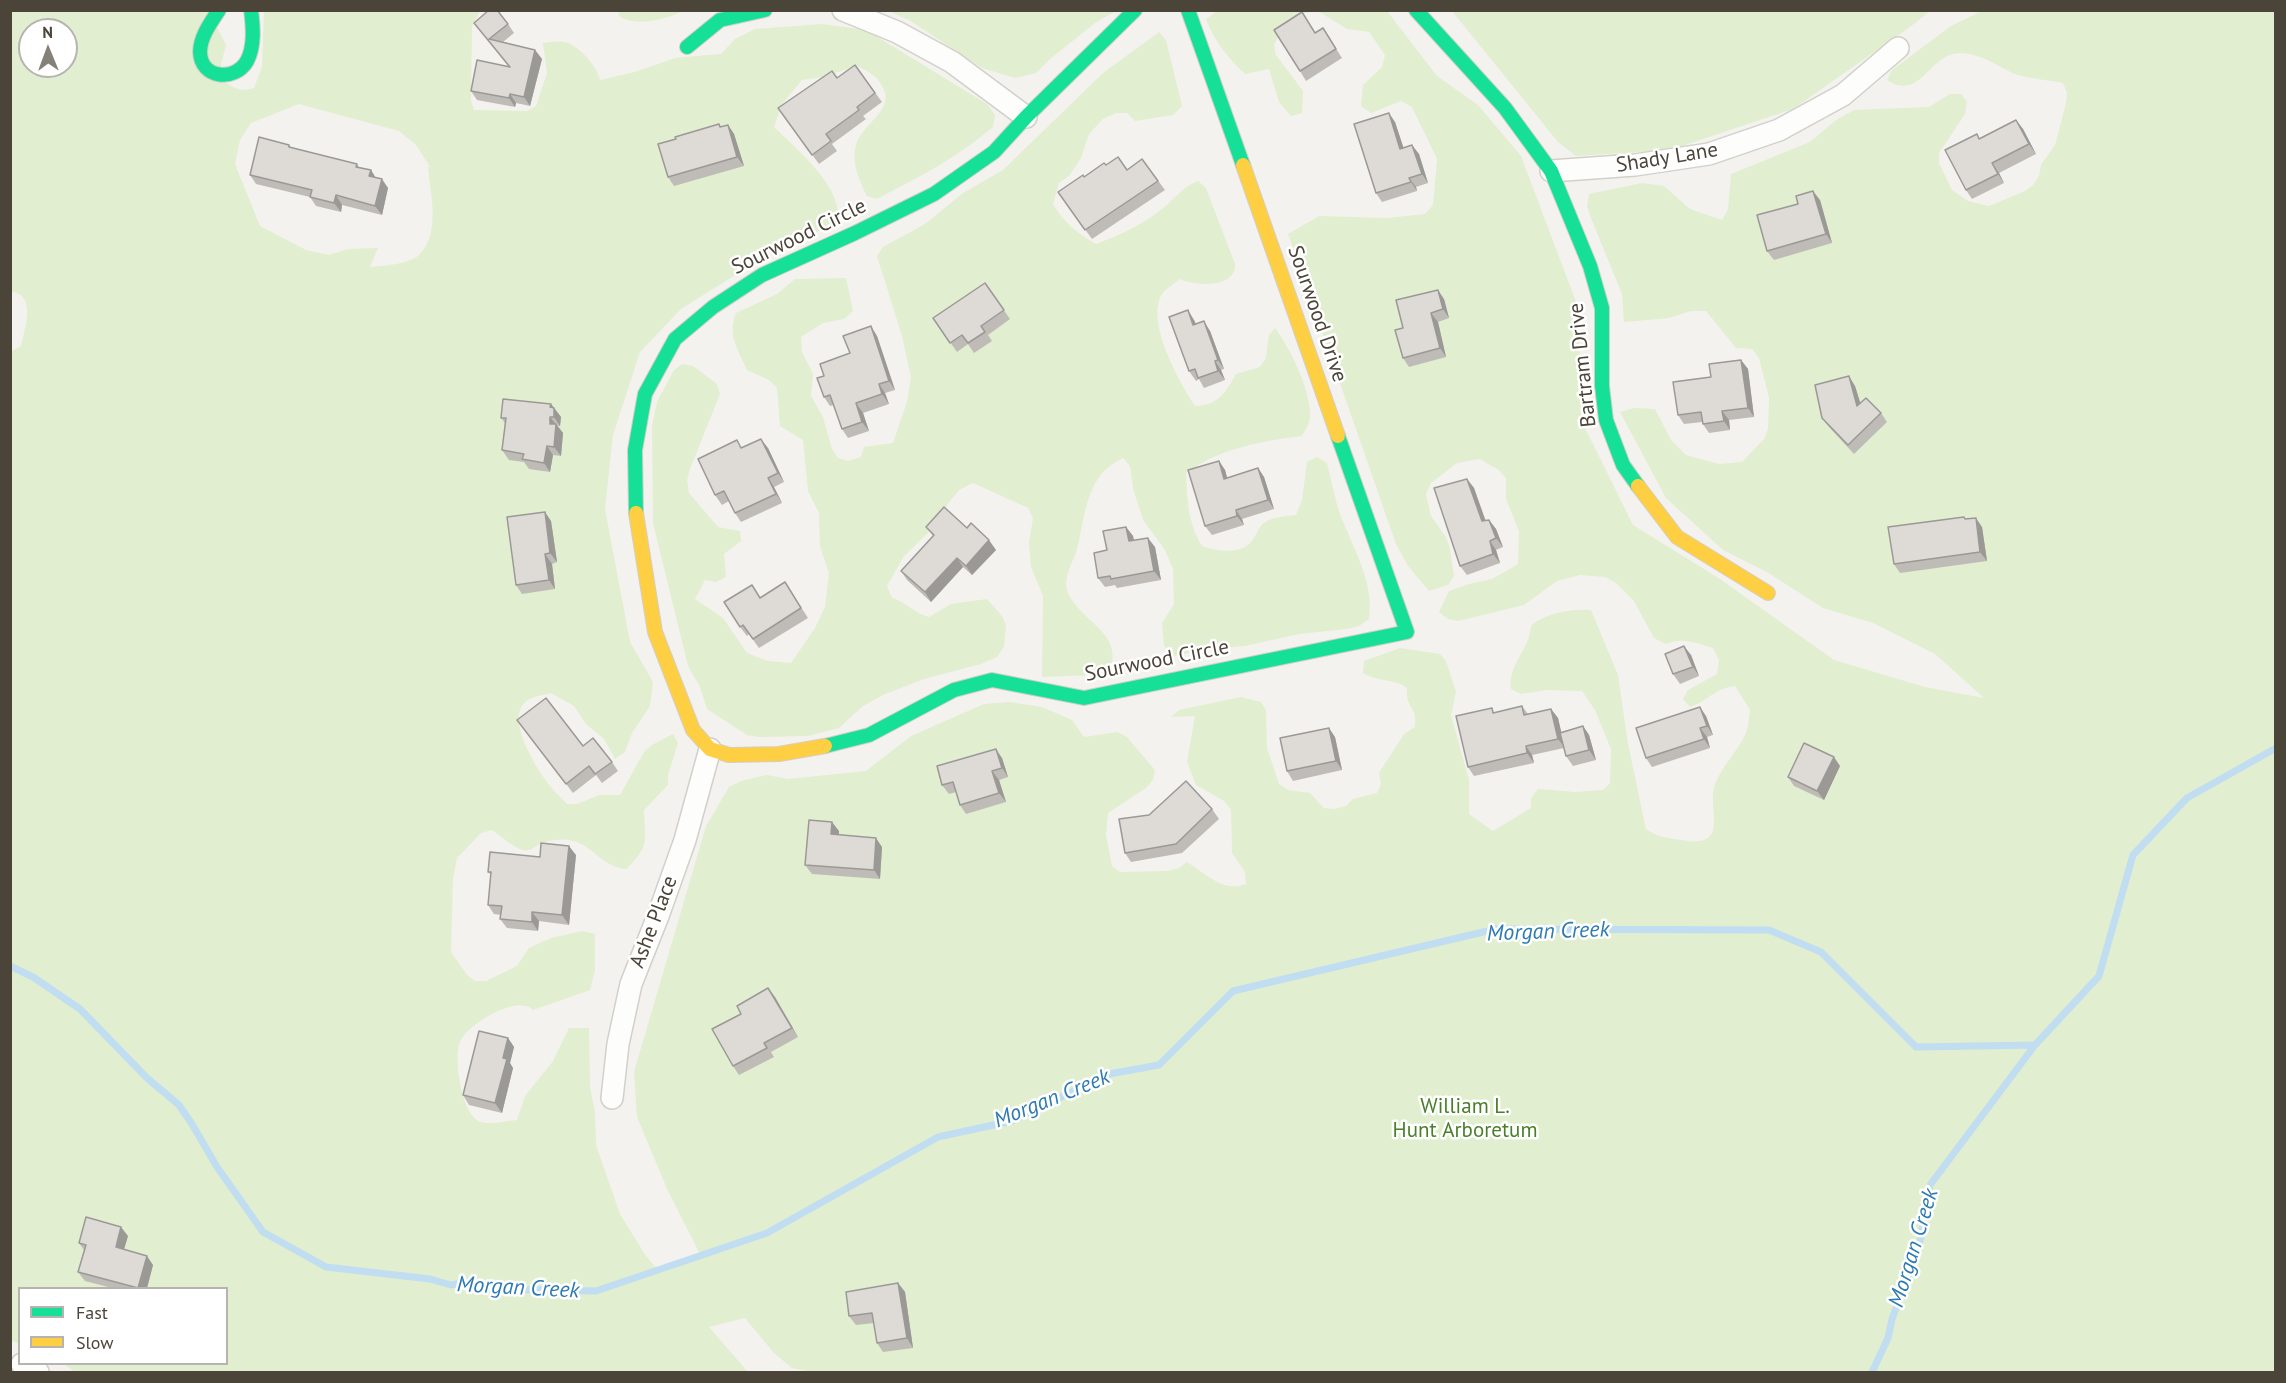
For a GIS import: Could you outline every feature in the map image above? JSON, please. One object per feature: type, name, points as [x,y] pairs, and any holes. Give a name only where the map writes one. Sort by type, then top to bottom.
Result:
[{"type":"street","points":[[219,10],[202,44],[200,55],[204,67],[211,73],[224,77],[235,74],[246,64],[252,37],[251,10]]},
{"type":"street","points":[[687,47],[720,21],[765,10]]},
{"type":"street","points":[[843,10],[897,32],[952,62],[1026,117]]},
{"type":"street","name":"Sourwood Circle","points":[[1135,10],[1026,117],[994,152],[934,194],[762,275],[713,307],[675,339],[645,394],[635,450],[636,523],[655,632],[693,730],[710,749],[729,755],[769,754],[824,746],[869,735],[954,690],[992,680],[1084,699],[1407,632]]},
{"type":"street","name":"Sourwood Drive","points":[[1188,10],[1407,632]]},
{"type":"street","name":"Bartram Drive","points":[[1416,10],[1505,108],[1551,171],[1590,266],[1602,308],[1602,386],[1606,420],[1623,465],[1677,537],[1768,593]]},
{"type":"street","name":"Shady Lane","points":[[1551,171],[1635,165],[1709,154],[1779,130],[1843,95],[1898,48]]},
{"type":"street","name":"Ashe Place","points":[[612,1098],[618,1044],[631,984],[685,840],[710,749]]},
{"type":"green space","points":[[618,10],[684,11],[669,17],[643,22],[620,17]]},
{"type":"green space","name":"William L. Hunt Arboretum","points":[[1230,10],[1387,11],[1437,76],[1478,105],[1521,156],[1578,307],[1582,422],[1633,525],[1720,579],[1834,660],[1925,687],[1984,698],[1935,654],[1873,623],[1823,608],[1767,572],[1723,550],[1666,498],[1620,412],[1634,408],[1655,409],[1671,440],[1686,455],[1719,464],[1742,462],[1765,438],[1768,428],[1769,398],[1759,358],[1752,349],[1736,348],[1706,311],[1691,311],[1669,318],[1624,322],[1622,294],[1587,206],[1589,194],[1642,183],[1664,186],[1690,209],[1722,220],[1728,209],[1731,174],[1810,142],[1836,120],[1854,110],[1929,107],[1950,94],[1961,94],[1967,102],[1965,114],[1939,153],[1939,163],[1952,190],[1968,201],[1989,206],[2025,191],[2033,185],[2039,176],[2041,165],[2055,145],[2067,93],[2063,83],[2018,75],[1979,56],[1962,53],[1945,57],[1923,77],[1907,86],[1887,80],[1892,70],[1951,26],[1982,11],[2275,11],[2275,1372],[813,1372],[792,1368],[774,1353],[745,1318],[709,1327],[748,1372],[75,1372],[65,1365],[228,1365],[228,1287],[18,1287],[18,1344],[11,1340],[10,352],[21,346],[27,306],[19,294],[11,291],[11,11],[209,11],[226,45],[218,76],[230,86],[243,90],[254,88],[262,67],[264,11],[480,11],[472,26],[471,100],[474,110],[527,111],[536,106],[547,73],[543,43],[562,42],[573,46],[592,64],[600,80],[635,72],[675,58],[721,54],[735,39],[755,29],[822,24],[866,30],[987,104],[995,115],[993,127],[965,149],[923,175],[877,199],[867,196],[858,177],[854,156],[861,135],[878,115],[885,102],[882,86],[875,76],[857,66],[823,77],[802,80],[782,104],[774,127],[805,157],[825,181],[837,206],[838,218],[808,238],[777,249],[681,309],[640,352],[613,435],[605,509],[630,642],[653,682],[650,706],[632,733],[625,752],[615,759],[604,739],[586,724],[574,706],[551,693],[528,700],[521,708],[519,718],[520,730],[531,757],[553,789],[567,804],[577,804],[599,795],[620,795],[644,752],[673,734],[678,743],[668,775],[668,785],[644,810],[643,849],[626,869],[609,864],[578,842],[553,840],[530,850],[524,850],[492,830],[481,833],[457,858],[453,879],[451,952],[467,975],[475,981],[486,981],[517,966],[529,948],[551,938],[582,931],[595,934],[595,970],[590,990],[533,1010],[518,1005],[509,1007],[488,1016],[464,1036],[458,1050],[458,1061],[461,1086],[469,1110],[474,1118],[485,1123],[517,1120],[525,1096],[553,1061],[569,1028],[589,1028],[590,1088],[595,1111],[596,1145],[620,1214],[646,1256],[659,1271],[701,1256],[668,1191],[637,1117],[634,1072],[706,826],[729,787],[741,781],[767,775],[788,779],[866,771],[911,736],[984,704],[1009,702],[1042,707],[1072,720],[1084,737],[1118,732],[1127,737],[1155,770],[1153,780],[1146,788],[1108,813],[1106,835],[1112,866],[1120,872],[1167,871],[1179,868],[1187,862],[1215,881],[1238,886],[1246,884],[1245,872],[1232,853],[1231,810],[1224,801],[1196,785],[1187,762],[1195,716],[1171,717],[1179,710],[1241,697],[1261,702],[1266,710],[1267,748],[1279,784],[1288,790],[1310,793],[1324,808],[1334,809],[1346,806],[1353,799],[1377,793],[1381,784],[1379,773],[1404,734],[1415,727],[1415,715],[1408,700],[1407,688],[1363,673],[1364,661],[1400,648],[1440,654],[1446,661],[1456,692],[1451,715],[1469,780],[1469,814],[1493,831],[1531,808],[1531,798],[1538,789],[1575,792],[1603,790],[1610,783],[1611,749],[1595,710],[1582,691],[1547,690],[1521,694],[1511,689],[1512,673],[1527,642],[1531,626],[1559,613],[1591,610],[1618,675],[1628,744],[1646,829],[1672,839],[1697,841],[1707,839],[1712,833],[1714,824],[1715,784],[1746,733],[1750,710],[1735,686],[1722,689],[1690,707],[1683,699],[1688,690],[1717,674],[1719,660],[1713,648],[1684,641],[1666,644],[1654,638],[1634,601],[1616,583],[1605,577],[1580,575],[1557,581],[1524,605],[1458,621],[1448,619],[1439,612],[1449,591],[1492,579],[1518,564],[1519,531],[1506,499],[1506,478],[1499,470],[1479,459],[1457,463],[1431,483],[1426,494],[1431,516],[1446,537],[1450,549],[1454,576],[1448,585],[1429,591],[1408,566],[1396,544],[1288,234],[1319,216],[1387,218],[1425,214],[1433,205],[1437,159],[1412,107],[1401,101],[1371,113],[1361,106],[1363,85],[1382,67],[1385,55],[1369,32],[1347,29],[1318,11],[1305,13],[1279,35],[1274,45],[1276,55],[1303,91],[1302,113],[1291,116],[1279,102],[1269,69],[1245,74],[1222,49],[1206,19],[1216,12]],"holes":[[[299,104],[399,131],[416,145],[430,167],[428,167],[433,212],[430,235],[426,245],[416,257],[397,264],[370,267],[378,248],[348,249],[329,255],[306,250],[260,226],[235,164],[240,140],[251,123]]]},
{"type":"green space","points":[[888,11],[1116,11],[1095,23],[1036,73],[1015,78],[982,68],[909,20]]},
{"type":"green space","points":[[1452,11],[1930,11],[1793,109],[1670,150],[1576,156],[1558,142]]},
{"type":"green space","points":[[1159,32],[1166,40],[1182,106],[1173,115],[1135,121],[1127,113],[1116,113],[1103,119],[1089,134],[1081,158],[1069,176],[1059,183],[1053,204],[1072,227],[1096,244],[1147,220],[1193,183],[1198,181],[1206,188],[1235,269],[1229,278],[1216,283],[1200,284],[1180,279],[1162,294],[1158,306],[1158,320],[1166,352],[1173,368],[1195,406],[1210,404],[1225,392],[1236,374],[1260,367],[1266,358],[1269,335],[1275,328],[1293,357],[1303,381],[1310,418],[1302,436],[1241,447],[1212,458],[1186,473],[1191,520],[1197,538],[1202,546],[1214,549],[1228,551],[1241,549],[1253,540],[1264,523],[1283,516],[1296,515],[1302,500],[1307,462],[1317,457],[1327,463],[1338,508],[1365,576],[1370,605],[1369,619],[1359,626],[1347,629],[1299,634],[1245,646],[1207,649],[1170,657],[1164,645],[1162,623],[1174,604],[1173,569],[1165,550],[1143,520],[1133,488],[1130,466],[1123,458],[1110,465],[1094,485],[1066,582],[1068,593],[1074,603],[1109,642],[1112,663],[1094,675],[1042,677],[1043,596],[1031,567],[1029,543],[1033,518],[1028,508],[973,483],[959,490],[931,530],[904,556],[887,586],[892,598],[929,617],[951,604],[987,599],[1002,616],[1006,625],[1004,647],[997,657],[981,664],[924,679],[883,695],[863,706],[839,728],[808,736],[759,737],[747,735],[707,709],[700,687],[688,666],[653,523],[652,426],[657,402],[674,370],[682,364],[693,366],[717,384],[720,394],[687,480],[689,493],[718,527],[740,531],[741,541],[724,554],[726,577],[716,582],[705,580],[695,599],[723,618],[747,653],[768,661],[791,663],[815,628],[825,607],[829,573],[820,547],[819,513],[808,491],[803,440],[780,426],[777,388],[769,380],[747,370],[733,336],[736,313],[777,294],[795,279],[846,278],[853,311],[844,319],[823,323],[801,337],[802,352],[813,374],[811,396],[823,417],[832,449],[838,458],[848,461],[861,457],[864,447],[893,443],[907,402],[911,377],[902,336],[877,256],[883,247],[925,224],[963,193],[1003,170],[1103,73]]},
{"type":"building","points":[[489,10],[497,10],[508,24],[489,39],[535,50],[524,97],[510,94],[509,98],[471,91],[477,60],[510,67],[474,23]]},
{"type":"building","points":[[1302,12],[1315,33],[1323,28],[1336,49],[1300,71],[1274,30]]},
{"type":"building","points":[[855,65],[875,93],[857,107],[859,110],[826,134],[831,141],[812,155],[778,108],[832,71],[837,78]]},
{"type":"building","points":[[1389,113],[1400,149],[1412,145],[1422,174],[1409,178],[1411,182],[1376,193],[1354,124]]},
{"type":"building","points":[[2016,120],[2029,144],[1992,163],[1998,174],[1966,190],[1945,150],[1977,134],[1979,139]]},
{"type":"building","points":[[719,124],[720,127],[728,125],[737,157],[668,177],[658,144]]},
{"type":"building","points":[[259,137],[371,170],[369,176],[382,179],[375,206],[336,195],[334,203],[310,197],[312,190],[250,175]]},
{"type":"building","points":[[1118,157],[1127,170],[1142,159],[1158,181],[1085,230],[1058,192],[1083,175],[1084,177],[1104,163],[1106,165]]},
{"type":"building","points":[[1813,191],[1826,234],[1767,251],[1757,215],[1798,204],[1796,196]]},
{"type":"building","points":[[985,283],[1004,310],[981,326],[985,332],[968,343],[962,335],[950,343],[933,318]]},
{"type":"building","points":[[1438,290],[1443,309],[1431,313],[1440,348],[1403,358],[1395,330],[1403,328],[1396,300]]},
{"type":"building","points":[[1188,310],[1193,325],[1204,321],[1218,360],[1215,361],[1218,371],[1198,378],[1195,369],[1189,371],[1169,317]]},
{"type":"building","points":[[871,326],[889,381],[879,384],[882,394],[856,403],[862,422],[842,429],[830,395],[824,397],[817,378],[824,376],[820,364],[850,353],[843,336]]},
{"type":"building","points":[[1741,360],[1748,408],[1722,411],[1724,421],[1703,424],[1701,412],[1678,415],[1673,382],[1711,377],[1709,364]]},
{"type":"building","points":[[1849,376],[1857,406],[1866,398],[1881,413],[1848,445],[1822,418],[1815,385]]},
{"type":"building","points":[[503,399],[551,404],[550,407],[554,408],[554,417],[550,417],[550,424],[556,424],[554,447],[547,446],[544,463],[522,459],[524,454],[502,450],[506,418],[501,418]]},
{"type":"building","points":[[761,439],[778,473],[768,478],[776,494],[735,513],[724,491],[715,495],[698,459],[737,440],[741,448]]},
{"type":"building","points":[[1219,461],[1224,479],[1258,468],[1268,500],[1236,510],[1237,516],[1205,526],[1188,470]]},
{"type":"building","points":[[1467,479],[1482,521],[1489,520],[1496,538],[1490,541],[1493,554],[1460,566],[1434,488]]},
{"type":"building","points":[[944,507],[967,528],[971,523],[989,540],[966,566],[957,558],[925,592],[901,571],[934,535],[926,527]]},
{"type":"building","points":[[545,512],[550,553],[545,554],[549,580],[516,585],[507,517]]},
{"type":"building","points":[[1964,517],[1965,519],[1976,518],[1980,552],[1894,564],[1888,527]]},
{"type":"building","points":[[1126,527],[1129,541],[1148,538],[1154,571],[1111,579],[1110,576],[1098,578],[1094,553],[1107,550],[1103,531]]},
{"type":"building","points":[[785,582],[801,608],[753,639],[743,625],[740,627],[724,602],[752,585],[760,598]]},
{"type":"building","points":[[1684,646],[1693,667],[1673,674],[1665,654]]},
{"type":"building","points":[[546,698],[583,746],[593,738],[612,762],[595,774],[589,766],[566,784],[517,720]]},
{"type":"building","points":[[1522,706],[1524,715],[1551,709],[1558,739],[1526,746],[1527,753],[1468,767],[1456,716],[1492,708],[1493,713]]},
{"type":"building","points":[[1700,707],[1707,726],[1700,728],[1704,739],[1646,758],[1636,728]]},
{"type":"building","points":[[1583,726],[1589,750],[1566,756],[1560,733]]},
{"type":"building","points":[[1329,728],[1336,761],[1287,771],[1280,738]]},
{"type":"building","points":[[1804,743],[1834,757],[1817,791],[1788,777]]},
{"type":"building","points":[[996,749],[1002,768],[992,771],[999,793],[960,805],[953,782],[942,785],[937,766]]},
{"type":"building","points":[[1186,781],[1212,809],[1176,844],[1125,853],[1119,819],[1149,815]]},
{"type":"building","points":[[809,820],[832,822],[831,834],[876,838],[874,870],[805,865]]},
{"type":"building","points":[[541,843],[569,846],[562,915],[532,912],[532,922],[500,919],[502,906],[488,905],[490,852],[540,857]]},
{"type":"building","points":[[768,988],[792,1028],[764,1043],[767,1048],[733,1066],[712,1029],[741,1014],[737,1006]]},
{"type":"building","points":[[479,1031],[508,1038],[503,1058],[507,1059],[495,1103],[463,1095]]},
{"type":"building","points":[[86,1217],[121,1227],[116,1247],[147,1256],[138,1287],[78,1272],[86,1245],[79,1243]]},
{"type":"building","points":[[898,1283],[907,1338],[877,1343],[872,1313],[849,1316],[846,1292]]},
{"type":"waterway","name":"Morgan Creek","points":[[10,966],[33,977],[80,1009],[147,1078],[179,1105],[217,1167],[263,1232],[326,1267],[430,1279],[451,1285],[469,1282],[491,1289],[596,1291],[767,1233],[938,1137],[1012,1121],[1109,1074],[1159,1065],[1233,991],[1496,929],[1769,930],[1821,952],[1916,1047],[2035,1045],[2099,976],[2133,855],[2187,798],[2276,748]]},
{"type":"waterway","name":"Morgan Creek","points":[[1872,1372],[1888,1338],[1892,1319],[1919,1247],[1930,1185],[2035,1045]]},
{"type":"traffic: fast","points":[[219,10],[209,25],[200,46],[202,61],[206,68],[219,74],[235,72],[247,61],[252,42],[251,10]]},
{"type":"traffic: fast","points":[[687,47],[720,20],[765,10]]},
{"type":"traffic: fast","points":[[636,513],[635,450],[645,394],[675,339],[713,307],[762,275],[934,194],[994,152],[1026,117],[1135,10]]},
{"type":"traffic: fast","points":[[1188,10],[1243,165]]},
{"type":"traffic: fast","points":[[1416,10],[1505,108],[1551,171],[1590,266],[1602,308],[1602,386],[1606,420],[1623,465],[1638,486]]},
{"type":"traffic: fast","points":[[825,746],[869,735],[954,690],[992,680],[1084,698],[1407,632],[1338,436]]},
{"type":"traffic: slow","points":[[1243,165],[1338,436]]},
{"type":"traffic: slow","points":[[1638,486],[1677,537],[1768,593]]},
{"type":"traffic: slow","points":[[636,513],[655,632],[693,730],[710,749],[729,755],[779,754],[825,746]]}]
